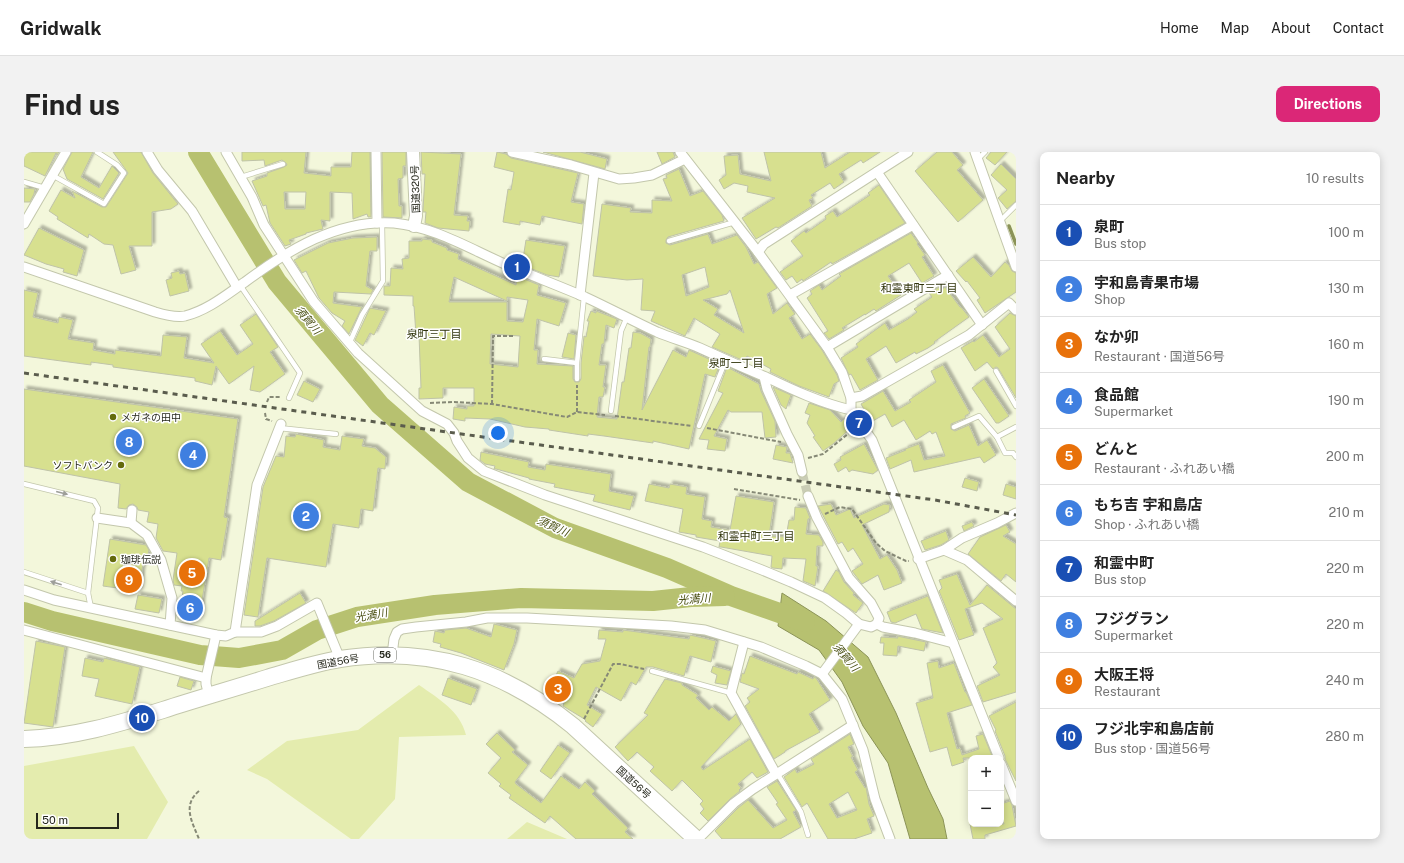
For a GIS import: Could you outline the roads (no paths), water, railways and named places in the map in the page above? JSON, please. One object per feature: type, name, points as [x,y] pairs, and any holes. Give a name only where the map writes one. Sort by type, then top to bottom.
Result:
[{"type":"highway","name":"国道56号","points":[[24,739],[75,734],[124,722],[302,668],[340,659],[392,655],[422,657],[461,665],[501,679],[555,711],[578,730],[697,839]]},
{"type":"street","points":[[24,224],[66,152]]},
{"type":"street","points":[[147,152],[158,170],[192,211],[241,285]]},
{"type":"street","points":[[226,152],[252,197],[280,257],[314,302],[358,353],[422,411],[447,424],[454,433],[457,441],[468,458],[484,471],[545,495],[689,543],[791,582],[825,598],[846,612],[857,627]]},
{"type":"street","points":[[376,152],[380,223]]},
{"type":"street","name":"国道320号","points":[[413,152],[416,216],[414,226]]},
{"type":"street","points":[[512,152],[537,155],[594,173],[619,179],[652,175],[682,156],[758,252],[827,347],[842,372],[851,398],[851,410]]},
{"type":"street","points":[[758,252],[764,244],[908,152]]},
{"type":"street","points":[[976,156],[1016,266]]},
{"type":"street","points":[[877,172],[982,325]]},
{"type":"street","points":[[582,296],[594,173]]},
{"type":"street","points":[[24,267],[156,312],[171,316],[184,316],[216,302],[280,257],[312,240],[348,226],[380,223],[394,223],[414,226],[454,240],[505,264],[582,296],[657,332],[697,347],[764,377],[836,406],[851,410],[872,440],[919,561],[998,755]]},
{"type":"street","points":[[790,295],[913,225]]},
{"type":"street","points":[[827,347],[948,275]]},
{"type":"street","points":[[851,398],[862,396],[969,335],[1010,303],[1016,310]]},
{"type":"street","points":[[764,377],[767,389],[799,460],[802,472]]},
{"type":"street","points":[[235,632],[256,485],[280,426]]},
{"type":"street","points":[[808,499],[849,578],[871,603],[879,618],[877,624],[871,627],[857,627]]},
{"type":"street","points":[[131,523],[132,510]]},
{"type":"street","points":[[919,561],[944,550],[962,538],[1016,513]]},
{"type":"street","points":[[97,518],[131,523],[147,535],[161,560],[172,598],[170,625]]},
{"type":"street","points":[[944,550],[967,560],[1016,601]]},
{"type":"street","points":[[24,590],[54,600],[170,625],[215,638],[226,636],[235,632],[261,632],[277,626],[317,603],[340,659]]},
{"type":"street","points":[[392,655],[394,639],[397,632],[402,629],[466,622],[487,618],[527,618],[671,626],[705,630],[767,650],[824,672],[842,699],[864,750],[875,799],[890,839]]},
{"type":"street","points":[[877,624],[883,627],[915,633],[953,643]]},
{"type":"street","points":[[824,672],[857,627]]},
{"type":"street","points":[[24,630],[207,675]]},
{"type":"street","points":[[209,696],[206,684],[215,638]]},
{"type":"street","points":[[744,642],[731,694],[777,774]]},
{"type":"street","points":[[697,839],[734,803],[853,725]]},
{"type":"street","points":[[1004,771],[1016,801]]},
{"type":"lane","points":[[52,175],[104,204],[124,173],[117,165],[97,152]]},
{"type":"lane","points":[[976,156],[985,152]]},
{"type":"lane","points":[[240,178],[283,164]]},
{"type":"lane","points":[[24,182],[45,188]]},
{"type":"lane","points":[[999,222],[1016,205]]},
{"type":"lane","points":[[670,241],[735,222]]},
{"type":"lane","points":[[349,344],[362,315],[383,281],[380,223]]},
{"type":"lane","points":[[241,285],[300,373],[289,398]]},
{"type":"lane","points":[[577,380],[582,296]]},
{"type":"lane","points":[[611,411],[621,331],[628,317]]},
{"type":"lane","points":[[544,359],[577,363]]},
{"type":"lane","points":[[699,426],[726,360]]},
{"type":"lane","points":[[996,371],[1016,406]]},
{"type":"lane","points":[[954,427],[979,416],[997,436],[1005,453],[1013,453],[1016,457]]},
{"type":"lane","points":[[280,426],[336,434]]},
{"type":"lane","points":[[997,436],[1016,427]]},
{"type":"lane","points":[[24,484],[94,500],[98,508],[88,593],[91,608]]},
{"type":"lane","points":[[24,572],[88,593]]},
{"type":"lane","points":[[652,671],[731,694]]},
{"type":"lane","points":[[777,774],[801,812],[808,835]]},
{"type":"water","points":[[782,593],[826,621],[868,657],[896,713],[943,819],[947,839],[910,839],[888,763],[863,726],[842,682],[819,650],[778,626]]},
{"type":"waterway","name":"須賀川","points":[[198,152],[277,282],[380,405],[468,482],[555,528],[667,568],[731,596],[805,622]]},
{"type":"waterway","points":[[1009,226],[1016,244]]},
{"type":"waterway","name":"光満川","points":[[24,612],[52,621],[200,655],[239,658],[282,650],[317,630],[357,617],[435,605],[521,598],[653,601],[691,597],[725,596]]},
{"type":"tunnel","points":[[802,472],[808,496]]},
{"type":"railway","points":[[24,373],[935,500],[1016,515]]},
{"type":"place","name":"泉町","points":[[517,267]]},
{"type":"place","name":"メガネの田中","points":[[113,417]]},
{"type":"place","name":"和霊中町","points":[[859,423]]},
{"type":"place","name":"フジグラン","points":[[129,442]]},
{"type":"place","name":"食品館","points":[[193,455]]},
{"type":"place","name":"ソフトバンク","points":[[121,465]]},
{"type":"place","name":"宇和島青果市場","points":[[306,516]]},
{"type":"place","name":"珈琲伝説","points":[[113,559]]},
{"type":"place","name":"どんと","points":[[192,573]]},
{"type":"place","name":"大阪王将","points":[[129,580]]},
{"type":"place","name":"もち吉 宇和島店","points":[[190,608]]},
{"type":"place","name":"なか卯","points":[[558,689]]},
{"type":"place","name":"フジ北宇和島店前","points":[[142,718]]},
{"type":"district","name":"和霊東町三丁目","points":[[919,288]]},
{"type":"district","name":"泉町三丁目","points":[[434,334]]},
{"type":"district","name":"泉町一丁目","points":[[736,363]]},
{"type":"district","name":"和霊中町三丁目","points":[[756,536]]}]
